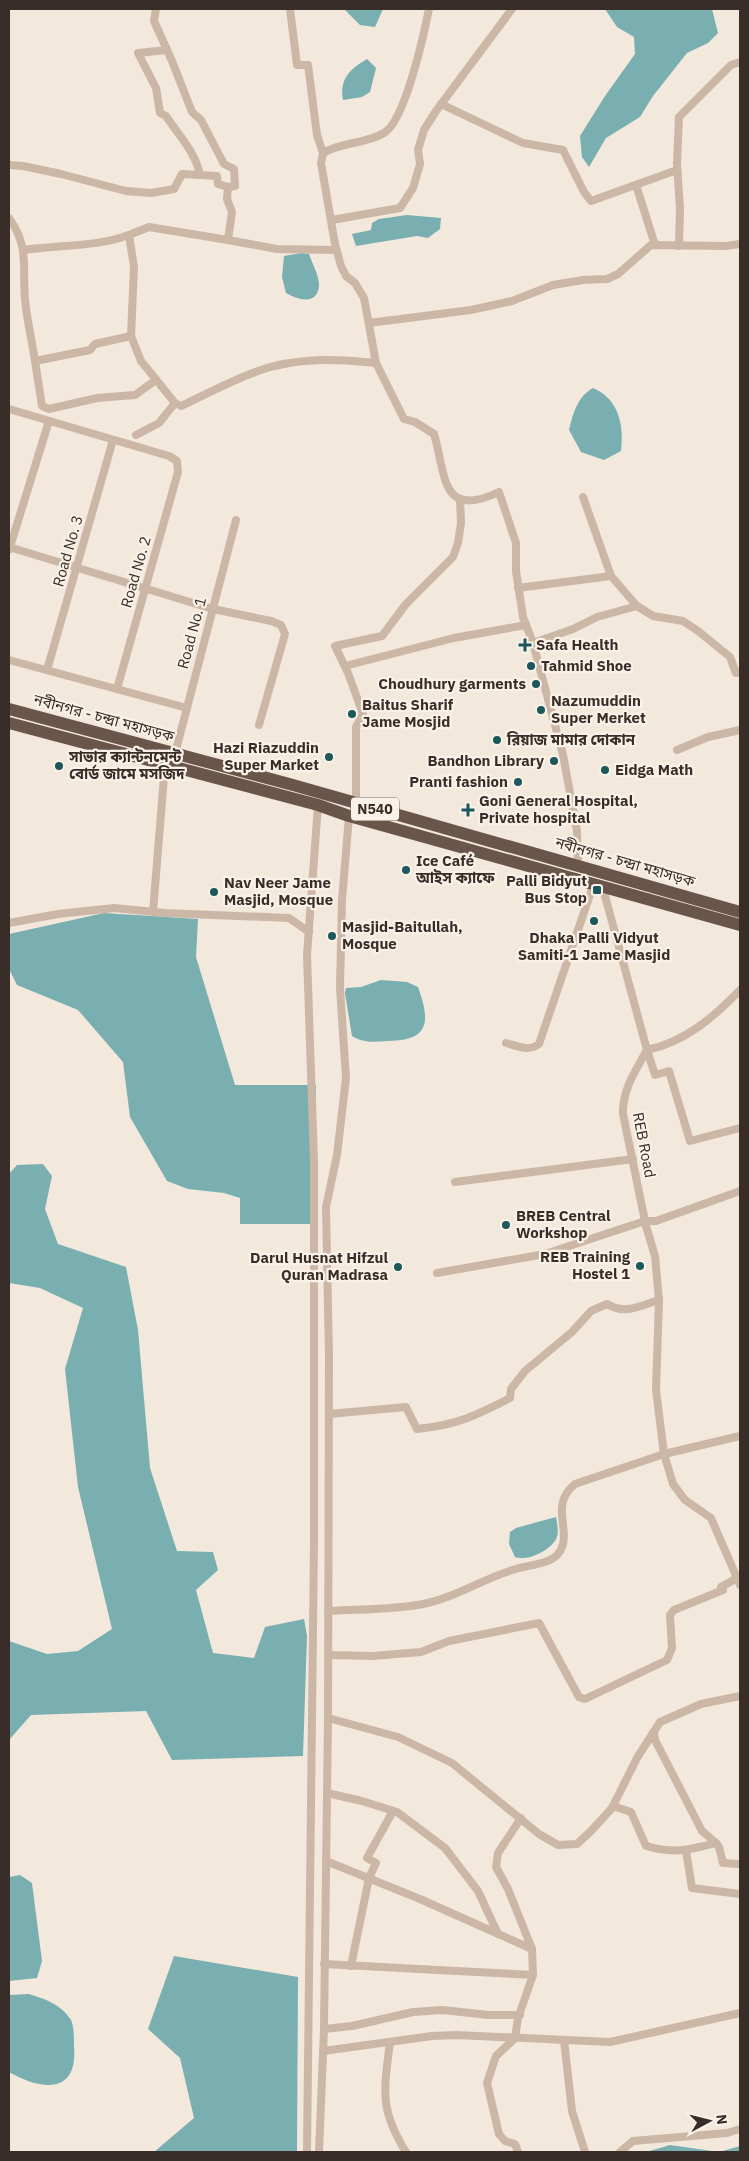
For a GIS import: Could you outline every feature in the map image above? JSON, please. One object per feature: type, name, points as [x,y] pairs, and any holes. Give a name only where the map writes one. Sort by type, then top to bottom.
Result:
[{"type":"highway","name":"নবীনগর - চন্দ্রা মহাসড়ক","points":[[9,709],[356,803],[740,912]]},
{"type":"highway","name":"নবীনগর - চন্দ্রা মহাসড়ক","points":[[9,723],[318,805],[349,816],[740,925]]},
{"type":"street","points":[[9,165],[61,174],[126,191],[151,193],[174,189],[182,174],[217,176],[218,184],[228,187],[235,186],[234,169],[224,164],[201,120],[192,112],[168,50],[154,21],[156,9]]},
{"type":"street","points":[[290,9],[296,66],[308,64],[317,135],[323,153],[321,163],[336,250],[344,271],[355,283],[364,298],[376,362],[404,419],[415,422],[434,434],[446,485],[457,498],[467,501],[499,492],[516,543],[518,588],[526,625],[534,643],[563,756],[577,831],[578,865]]},
{"type":"street","points":[[323,153],[331,148],[368,140],[386,133],[397,119],[414,69],[429,9]]},
{"type":"street","points":[[332,220],[400,208],[413,188],[420,164],[418,150],[424,130],[441,104],[512,9]]},
{"type":"street","points":[[168,50],[138,53],[156,88],[160,113],[166,116],[190,148],[200,175]]},
{"type":"street","points":[[679,246],[680,209],[677,170],[679,118],[731,65],[740,62]]},
{"type":"street","points":[[441,104],[523,143],[563,150],[584,192],[591,201],[677,170]]},
{"type":"street","points":[[636,185],[655,245]]},
{"type":"street","points":[[228,187],[226,199],[232,212],[228,240]]},
{"type":"street","points":[[9,218],[18,232],[24,250],[25,300],[42,406],[49,409],[97,398],[135,394],[156,380]]},
{"type":"street","points":[[24,250],[55,246],[82,246],[113,241],[149,227],[277,249],[336,250]]},
{"type":"street","points":[[129,235],[134,267],[131,336],[141,361],[176,403],[182,406],[259,370],[295,362],[336,359],[376,362]]},
{"type":"street","points":[[369,323],[471,310],[512,301],[553,285],[583,280],[606,279],[618,274],[651,245],[726,246],[740,244]]},
{"type":"street","points":[[35,361],[90,350],[95,344],[131,336]]},
{"type":"street","points":[[136,436],[159,423],[176,403]]},
{"type":"street","points":[[9,409],[114,440]]},
{"type":"street","points":[[50,421],[9,548],[213,609],[271,621],[281,626],[285,634],[259,725]]},
{"type":"street","name":"Road No. 2","points":[[114,440],[169,456],[178,462],[178,472],[117,689]]},
{"type":"street","name":"Road No. 3","points":[[48,670],[114,440]]},
{"type":"street","points":[[583,497],[612,576],[637,606],[653,616],[683,621],[730,657],[736,673],[740,673]]},
{"type":"street","points":[[356,803],[356,727],[363,714],[345,666],[335,646],[382,636],[406,604],[453,557],[458,543],[461,523],[460,499]]},
{"type":"street","name":"Road No. 1","points":[[174,754],[236,520]]},
{"type":"street","points":[[518,588],[612,576]]},
{"type":"street","points":[[534,643],[573,629],[597,617],[637,606]]},
{"type":"street","points":[[345,666],[454,638],[526,625]]},
{"type":"street","points":[[9,660],[187,708]]},
{"type":"street","points":[[677,750],[708,737],[740,730]]},
{"type":"street","points":[[153,912],[165,764]]},
{"type":"street","points":[[307,2152],[314,1553],[314,1160],[307,955],[318,805]]},
{"type":"street","points":[[319,2152],[324,2029],[328,1718],[329,1414],[326,1206],[337,1155],[346,1078],[340,988],[342,900],[349,816]]},
{"type":"street","points":[[506,1043],[526,1049],[534,1048],[539,1044],[598,884]]},
{"type":"street","points":[[598,884],[654,1075],[669,1071],[690,1141],[740,1128]]},
{"type":"street","points":[[9,923],[58,914],[114,908],[153,912],[289,918],[309,932]]},
{"type":"street","points":[[647,1050],[659,1048],[690,1034],[708,1021],[740,990]]},
{"type":"street","name":"REB Road","points":[[647,1050],[631,1079],[622,1101],[645,1221],[654,1256],[659,1300],[656,1390],[664,1454],[673,1484],[685,1500],[711,1518],[739,1582]]},
{"type":"street","points":[[455,1182],[633,1159]]},
{"type":"street","points":[[437,1273],[545,1254],[645,1221],[656,1221],[740,1191]]},
{"type":"street","points":[[329,1414],[406,1407],[414,1419],[417,1429],[446,1426],[474,1417],[510,1398],[510,1389],[525,1371],[572,1332],[591,1310],[606,1304],[616,1310],[628,1310],[659,1300]]},
{"type":"street","points":[[328,1611],[424,1604],[515,1569],[544,1562],[557,1556],[561,1550],[563,1537],[562,1501],[566,1492],[575,1484],[664,1454],[740,1436]]},
{"type":"street","points":[[328,1654],[373,1656],[420,1652],[449,1641],[539,1623],[579,1697],[585,1700],[667,1660],[672,1648],[670,1614],[674,1610],[723,1590],[721,1587],[739,1582]]},
{"type":"street","points":[[328,1718],[398,1737],[452,1763],[539,1834],[558,1845],[577,1844],[613,1806],[637,1758],[660,1722],[701,1704],[740,1696]]},
{"type":"street","points":[[654,1732],[655,1740],[702,1831],[719,1847],[723,1863],[740,1864]]},
{"type":"street","points":[[327,1793],[394,1811],[445,1848],[478,1891],[498,1934]]},
{"type":"street","points":[[613,1806],[631,1812],[646,1846],[664,1851],[686,1851],[716,1843]]},
{"type":"street","points":[[351,1966],[369,1878],[376,1863],[367,1858],[394,1811]]},
{"type":"street","points":[[518,2152],[515,2144],[505,2141],[499,2134],[487,2083],[496,2056],[514,2038],[533,1975],[532,1949],[508,1889],[496,1867],[498,1853],[521,1818]]},
{"type":"street","points":[[686,1851],[692,1888],[740,1894]]},
{"type":"street","points":[[326,1861],[532,1949]]},
{"type":"street","points":[[324,1964],[533,1975]]},
{"type":"street","points":[[324,2029],[352,2026],[413,2012],[443,2010],[488,2015],[520,2015]]},
{"type":"street","points":[[323,2050],[432,2036],[456,2035],[610,2042],[740,2013]]},
{"type":"street","points":[[564,2040],[572,2111],[585,2152]]},
{"type":"street","points":[[390,2042],[384,2101],[393,2132],[406,2152]]},
{"type":"street","points":[[620,2152],[633,2140],[728,2133],[740,2129]]},
{"type":"water","points":[[344,9],[383,9],[375,27],[360,25]]},
{"type":"water","points":[[605,9],[712,9],[718,33],[708,43],[687,53],[653,96],[640,117],[606,138],[589,167],[582,157],[580,136],[605,96],[635,54],[634,37],[617,27]]},
{"type":"water","points":[[367,59],[376,68],[370,92],[362,97],[343,100],[344,80],[351,71]]},
{"type":"water","points":[[407,215],[441,218],[440,229],[428,238],[417,236],[356,246],[352,234],[371,230],[372,223],[379,219]]},
{"type":"water","points":[[301,253],[309,254],[319,281],[318,292],[311,299],[307,300],[296,298],[286,293],[282,277],[284,256]]},
{"type":"water","points":[[593,388],[609,399],[614,406],[622,432],[621,451],[604,460],[581,452],[569,430],[579,401]]},
{"type":"water","points":[[104,913],[198,919],[196,957],[235,1085],[316,1085],[316,1224],[240,1224],[240,1198],[224,1193],[188,1189],[167,1181],[130,1117],[123,1062],[78,1010],[17,985],[9,969],[9,934]]},
{"type":"water","points":[[381,980],[407,982],[418,987],[425,1011],[425,1020],[419,1033],[411,1038],[378,1042],[364,1041],[352,1036],[345,993],[346,988],[361,987]]},
{"type":"water","points":[[43,1164],[52,1176],[45,1209],[58,1244],[126,1267],[138,1330],[150,1468],[177,1551],[213,1552],[218,1570],[196,1590],[213,1653],[254,1658],[265,1627],[304,1619],[307,1636],[303,1756],[172,1760],[146,1711],[31,1715],[9,1740],[9,1641],[47,1654],[78,1651],[112,1629],[78,1487],[65,1369],[83,1308],[40,1288],[9,1283],[9,1174],[17,1165]]},
{"type":"water","points":[[556,1517],[558,1535],[550,1546],[539,1554],[526,1558],[515,1557],[509,1544],[510,1532],[516,1528]]},
{"type":"water","points":[[20,1875],[32,1883],[42,1961],[37,1978],[9,1981],[9,1877]]},
{"type":"water","points":[[174,1956],[298,1977],[297,2152],[154,2152],[194,2118],[180,2058],[148,2029]]},
{"type":"water","points":[[29,1994],[58,2006],[71,2020],[74,2036],[74,2062],[70,2074],[64,2081],[45,2085],[33,2083],[9,2072],[9,1995]]},
{"type":"water","points":[[670,2145],[719,2152],[646,2152]]},
{"type":"water","points":[[740,2146],[740,2152],[719,2152]]},
{"type":"place","name":"Safa Health","points":[[525,645]]},
{"type":"place","name":"Tahmid Shoe","points":[[531,666]]},
{"type":"place","name":"Choudhury garments","points":[[536,684]]},
{"type":"place","name":"Nazumuddin Super Merket","points":[[541,710]]},
{"type":"place","name":"Baitus Sharif Jame Mosjid","points":[[352,714]]},
{"type":"place","name":"রিয়াজ মামার দোকান","points":[[497,740]]},
{"type":"place","name":"Hazi Riazuddin Super Market","points":[[329,757]]},
{"type":"place","name":"Bandhon Library","points":[[554,761]]},
{"type":"place","name":"সাভার ক্যান্টনমেন্ট বোর্ড জামে মসজিদ","points":[[59,766]]},
{"type":"place","name":"Eidga Math","points":[[605,770]]},
{"type":"place","name":"Pranti fashion","points":[[518,782]]},
{"type":"place","name":"Goni General Hospital, Private hospital","points":[[468,810]]},
{"type":"place","name":"Ice Café আইস ক্যাফে","points":[[406,870]]},
{"type":"place","name":"Palli Bidyut Bus Stop","points":[[597,890]]},
{"type":"place","name":"Nav Neer Jame Masjid, Mosque","points":[[214,892]]},
{"type":"place","name":"Dhaka Palli Vidyut Samiti-1 Jame Masjid","points":[[594,921]]},
{"type":"place","name":"Masjid-Baitullah, Mosque","points":[[332,936]]},
{"type":"place","name":"BREB Central Workshop","points":[[506,1225]]},
{"type":"place","name":"REB Training Hostel 1","points":[[640,1266]]},
{"type":"place","name":"Darul Husnat Hifzul Quran Madrasa","points":[[398,1267]]}]
